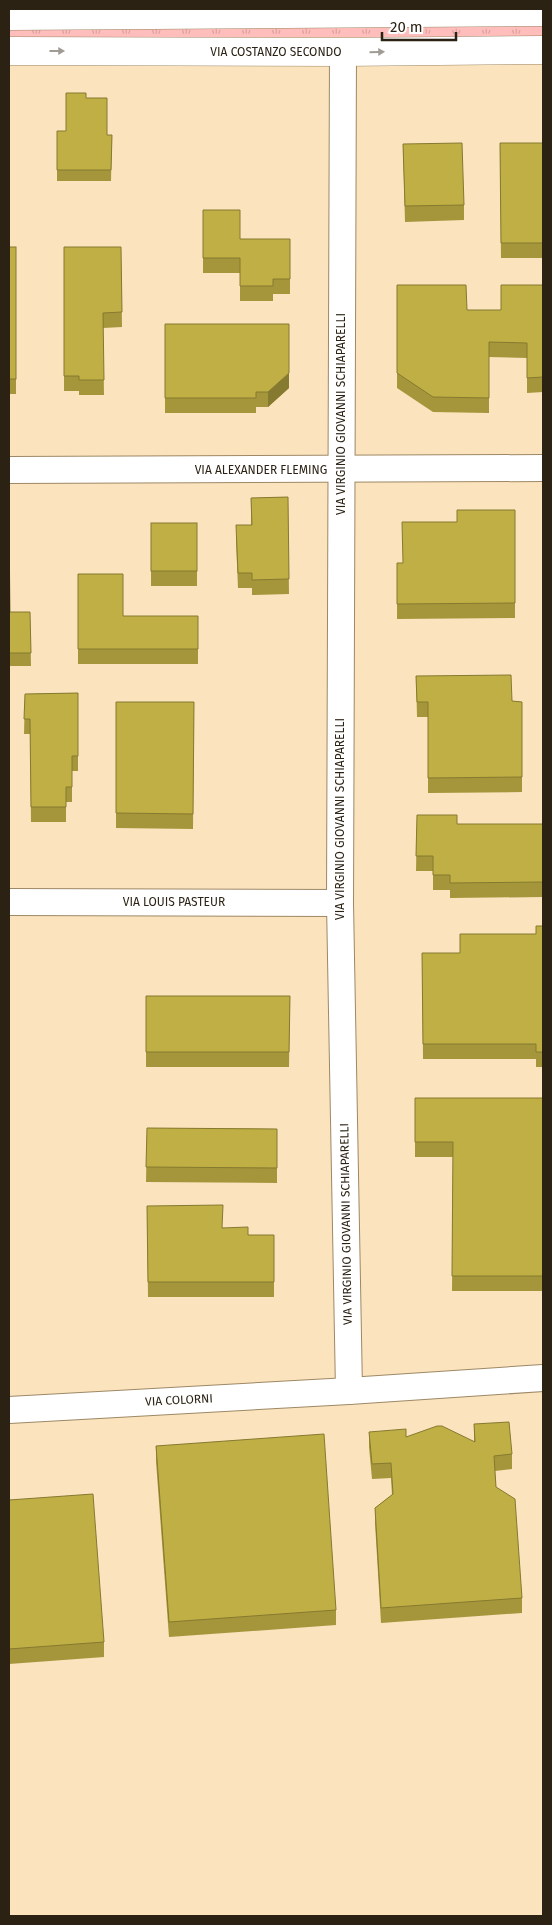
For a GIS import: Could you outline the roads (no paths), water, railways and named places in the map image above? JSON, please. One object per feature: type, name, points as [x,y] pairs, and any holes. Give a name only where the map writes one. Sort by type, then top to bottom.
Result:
[{"type":"street","points":[[9,16],[147,12],[543,12]]},
{"type":"street","name":"VIA COSTANZO SECONDO","points":[[9,51],[343,52],[543,50]]},
{"type":"street","name":"VIA VIRGINIO GIOVANNI SCHIAPARELLI","points":[[343,52],[340,903],[349,1391]]},
{"type":"street","name":"VIA ALEXANDER FLEMING","points":[[9,470],[543,468]]},
{"type":"street","name":"VIA LOUIS PASTEUR","points":[[9,902],[340,903]]},
{"type":"street","points":[[349,1391],[543,1378]]},
{"type":"street","name":"VIA COLORNI","points":[[9,1410],[349,1391]]}]
